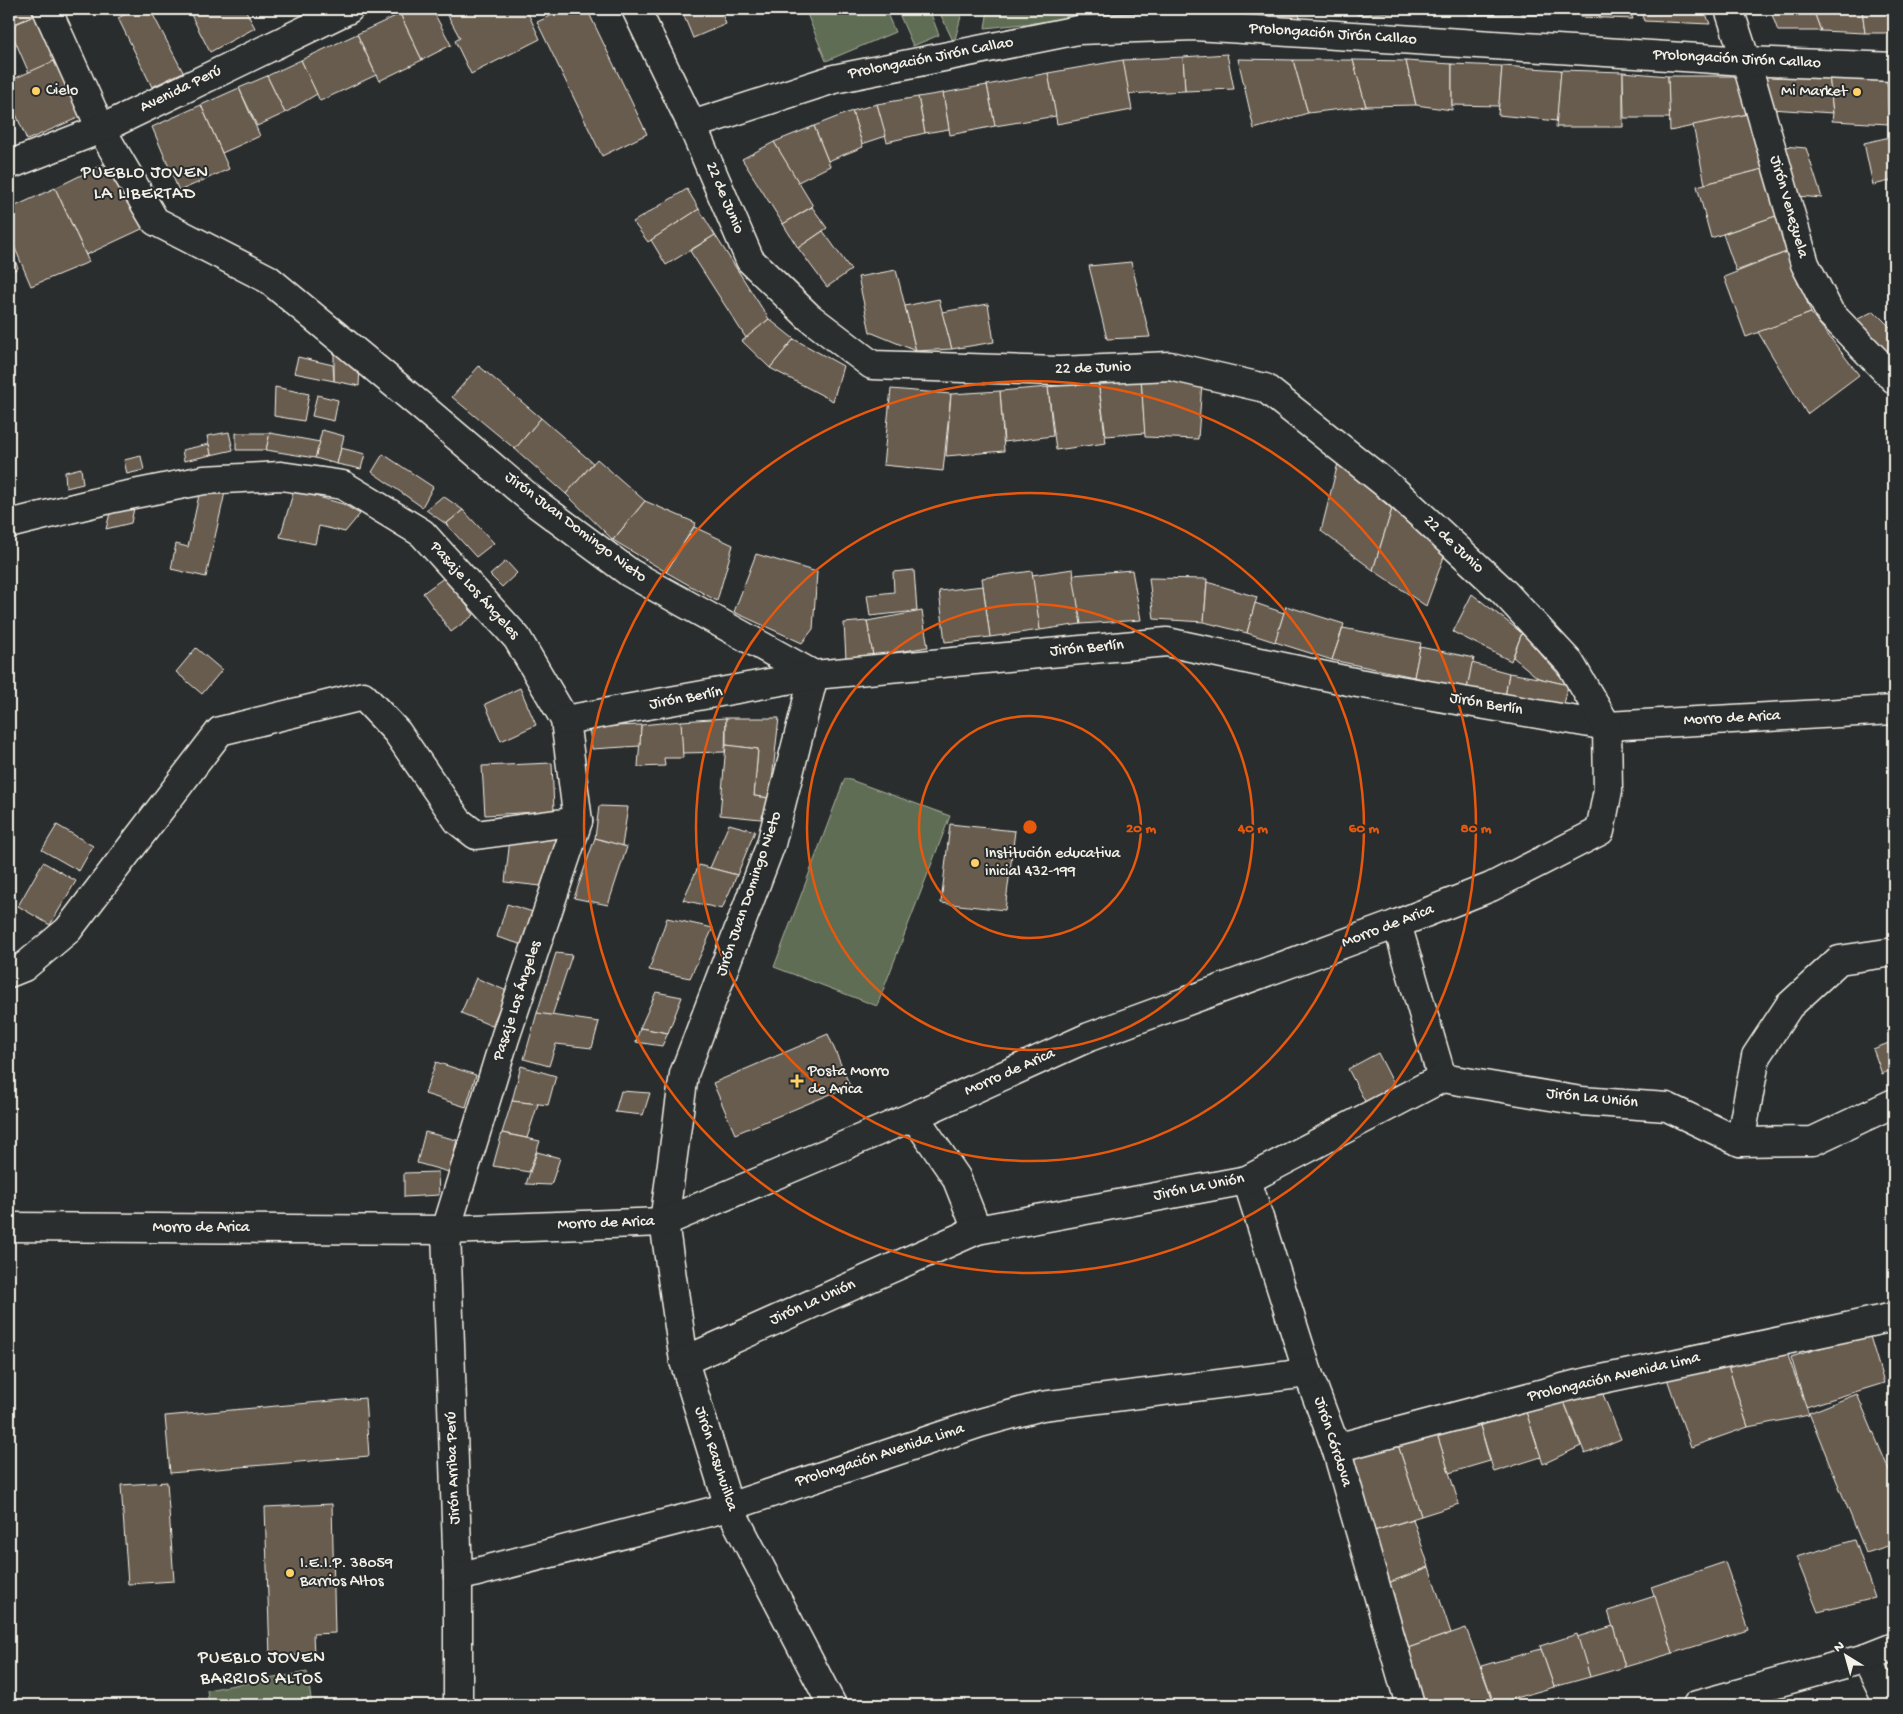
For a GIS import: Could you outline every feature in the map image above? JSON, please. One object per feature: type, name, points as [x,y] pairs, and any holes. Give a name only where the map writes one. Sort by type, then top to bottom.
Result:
[{"type":"street","name":"Jirón Juan Domingo Nieto","points":[[46,9],[102,129],[155,221],[268,280],[533,501],[630,573],[814,675],[771,844],[684,1074],[664,1222]]},
{"type":"street","name":"Avenida Perú","points":[[9,165],[102,129],[349,9]]},
{"type":"street","name":"22 de Junio","points":[[636,9],[692,125],[750,260],[809,317],[872,365],[1059,371],[1170,366],[1266,388],[1396,492],[1502,590],[1570,663],[1607,726]]},
{"type":"street","name":"Jirón Venezuela","points":[[1729,9],[1805,264],[1830,313],[1894,379]]},
{"type":"street","name":"Prolongación Jirón Callao","points":[[692,125],[834,78],[968,50],[1078,30],[1192,17],[1746,61],[1894,67]]},
{"type":"street","name":"Pasaje Los Ángeles","points":[[9,524],[114,498],[204,480],[281,476],[343,485],[422,533],[517,638],[565,720],[578,821],[505,1038],[446,1230]]},
{"type":"street","name":"Jirón Berlín","points":[[565,720],[814,675],[1167,642],[1358,683],[1607,726]]},
{"type":"street","points":[[9,973],[24,966],[68,930],[220,731],[363,696],[398,732],[458,821],[476,835],[578,821]]},
{"type":"street","name":"Morro de Arica","points":[[9,1227],[446,1230],[664,1222],[914,1116],[1089,1037],[1397,924],[1491,887],[1600,831],[1608,790],[1607,726],[1894,710]]},
{"type":"street","points":[[1397,924],[1442,1078]]},
{"type":"street","points":[[1740,1142],[1756,1056],[1789,1006],[1839,960],[1894,952]]},
{"type":"street","name":"Jirón La Unión","points":[[684,1361],[978,1230],[1247,1180],[1442,1078],[1581,1101],[1668,1107],[1740,1142],[1813,1141],[1894,1103]]},
{"type":"street","points":[[914,1116],[956,1177],[978,1230]]},
{"type":"street","name":"Jirón Córdova","points":[[1247,1180],[1308,1373],[1336,1448],[1410,1705]]},
{"type":"street","name":"Jirón Rasuhuillca","points":[[664,1222],[684,1361],[730,1507],[832,1705]]},
{"type":"street","name":"Jirón Arriba Perú","points":[[446,1230],[458,1577],[458,1705]]},
{"type":"street","name":"Prolongación Avenida Lima","points":[[1336,1448],[1574,1384],[1894,1317]]},
{"type":"street","name":"Prolongación Avenida Lima","points":[[458,1577],[730,1507],[971,1426],[1042,1406],[1308,1373]]},
{"type":"street","points":[[1697,1705],[1866,1658],[1894,1647]]},
{"type":"street","points":[[1866,1658],[1889,1705]]},
{"type":"green space","points":[[805,9],[885,9],[895,32],[826,61]]},
{"type":"green space","points":[[897,9],[929,9],[939,35],[913,46]]},
{"type":"green space","points":[[938,9],[963,9],[954,43]]},
{"type":"green space","points":[[988,9],[1155,9],[1158,10],[985,28]]},
{"type":"green space","points":[[845,778],[950,816],[877,1006],[774,967]]},
{"type":"green space","points":[[307,1672],[312,1705],[209,1705],[207,1690]]},
{"type":"building","points":[[9,9],[41,9],[43,12],[9,26]]},
{"type":"building","points":[[136,9],[150,9],[183,72],[152,87],[118,18]]},
{"type":"building","points":[[188,9],[245,9],[255,28],[210,52]]},
{"type":"building","points":[[409,9],[432,9],[451,45],[422,60],[400,14]]},
{"type":"building","points":[[452,9],[526,9],[540,39],[471,74],[455,41],[460,38],[446,12]]},
{"type":"building","points":[[566,9],[587,9],[647,134],[602,156],[537,22]]},
{"type":"building","points":[[681,9],[720,9],[726,24],[693,38]]},
{"type":"building","points":[[1225,9],[1297,9],[1300,18],[1230,20]]},
{"type":"building","points":[[1355,9],[1399,9],[1400,12],[1357,15]]},
{"type":"building","points":[[1406,9],[1443,9],[1443,10],[1407,12]]},
{"type":"building","points":[[1467,9],[1510,9],[1512,14],[1469,15]]},
{"type":"building","points":[[1520,9],[1562,9],[1564,15],[1522,15]]},
{"type":"building","points":[[1578,9],[1629,9],[1633,19],[1580,17]]},
{"type":"building","points":[[1640,9],[1704,9],[1710,24],[1644,21]]},
{"type":"building","points":[[1770,9],[1813,9],[1821,31],[1778,31]]},
{"type":"building","points":[[1813,9],[1862,9],[1865,33],[1821,31]]},
{"type":"building","points":[[1862,9],[1894,9],[1894,33],[1865,33]]},
{"type":"building","points":[[43,12],[63,57],[29,73],[9,27]]},
{"type":"building","points":[[400,14],[422,60],[379,81],[357,34]]},
{"type":"building","points":[[357,34],[376,75],[320,101],[301,60]]},
{"type":"building","points":[[1227,54],[1234,89],[1185,91],[1183,57]]},
{"type":"building","points":[[63,57],[87,114],[27,140],[9,98],[9,81]]},
{"type":"building","points":[[1183,57],[1185,91],[1128,94],[1123,60]]},
{"type":"building","points":[[1238,59],[1293,60],[1308,113],[1254,129]]},
{"type":"building","points":[[301,60],[317,94],[285,113],[267,76]]},
{"type":"building","points":[[1123,60],[1132,110],[1057,124],[1048,73]]},
{"type":"building","points":[[1293,60],[1353,60],[1366,106],[1308,113]]},
{"type":"building","points":[[1353,60],[1406,61],[1416,105],[1366,106]]},
{"type":"building","points":[[1406,61],[1452,64],[1452,110],[1416,105]]},
{"type":"building","points":[[1452,64],[1502,66],[1499,106],[1452,105]]},
{"type":"building","points":[[1502,66],[1561,70],[1557,121],[1498,115]]},
{"type":"building","points":[[1760,69],[1829,74],[1833,113],[1770,109]]},
{"type":"building","points":[[1561,70],[1623,72],[1623,127],[1556,127]]},
{"type":"building","points":[[1623,72],[1668,76],[1670,118],[1624,118]]},
{"type":"building","points":[[1048,73],[1056,116],[995,126],[987,85]]},
{"type":"building","points":[[1829,74],[1887,76],[1889,124],[1832,121],[1833,113]]},
{"type":"building","points":[[267,76],[285,113],[257,126],[239,88]]},
{"type":"building","points":[[1668,76],[1737,76],[1748,114],[1670,131]]},
{"type":"building","points":[[1887,76],[1894,77],[1894,125],[1889,124]]},
{"type":"building","points":[[987,85],[995,126],[950,135],[943,93]]},
{"type":"building","points":[[239,88],[260,136],[222,153],[201,105]]},
{"type":"building","points":[[943,93],[949,129],[925,133],[918,97]]},
{"type":"building","points":[[918,97],[925,133],[887,142],[877,104]]},
{"type":"building","points":[[877,104],[886,136],[862,144],[852,111]]},
{"type":"building","points":[[201,105],[229,169],[179,191],[152,127]]},
{"type":"building","points":[[852,111],[863,147],[828,161],[814,126]]},
{"type":"building","points":[[1748,114],[1763,169],[1705,184],[1693,125]]},
{"type":"building","points":[[814,126],[830,166],[798,182],[774,142]]},
{"type":"building","points":[[1894,136],[1894,180],[1873,185],[1864,143]]},
{"type":"building","points":[[774,142],[813,206],[783,224],[742,159]]},
{"type":"building","points":[[1783,146],[1806,148],[1822,198],[1798,196]]},
{"type":"building","points":[[114,159],[146,227],[86,255],[55,188]]},
{"type":"building","points":[[1763,169],[1776,216],[1711,238],[1697,186]]},
{"type":"building","points":[[55,188],[89,262],[31,286],[9,234],[9,209]]},
{"type":"building","points":[[687,189],[699,209],[648,242],[633,222]]},
{"type":"building","points":[[812,207],[827,228],[798,248],[783,224]]},
{"type":"building","points":[[699,209],[715,235],[666,265],[651,240]]},
{"type":"building","points":[[1776,216],[1789,251],[1736,271],[1723,234]]},
{"type":"building","points":[[823,231],[851,270],[827,287],[798,248]]},
{"type":"building","points":[[715,235],[769,319],[746,338],[690,251]]},
{"type":"building","points":[[9,246],[18,268],[9,273]]},
{"type":"building","points":[[1789,251],[1811,313],[1746,337],[1724,277]]},
{"type":"building","points":[[1131,262],[1150,337],[1107,339],[1089,266]]},
{"type":"building","points":[[896,270],[916,351],[870,332],[858,277]]},
{"type":"building","points":[[939,299],[952,349],[916,351],[905,306]]},
{"type":"building","points":[[988,304],[994,342],[952,349],[942,312]]},
{"type":"building","points":[[1874,311],[1894,331],[1894,361],[1854,321]]},
{"type":"building","points":[[1811,313],[1859,375],[1807,414],[1758,332]]},
{"type":"building","points":[[769,319],[794,339],[770,368],[742,341]]},
{"type":"building","points":[[794,339],[843,366],[833,401],[770,368]]},
{"type":"building","points":[[334,350],[360,364],[359,386],[334,381]]},
{"type":"building","points":[[298,357],[333,365],[334,381],[294,373]]},
{"type":"building","points":[[479,366],[541,418],[515,449],[452,397]]},
{"type":"building","points":[[1141,377],[1145,433],[1106,436],[1098,381]]},
{"type":"building","points":[[1141,377],[1202,382],[1198,439],[1145,437]]},
{"type":"building","points":[[1098,381],[1106,443],[1056,450],[1048,387]]},
{"type":"building","points":[[275,387],[309,394],[304,421],[274,416]]},
{"type":"building","points":[[1048,387],[1053,436],[1004,442],[1000,391]]},
{"type":"building","points":[[891,389],[951,394],[943,471],[883,465]]},
{"type":"building","points":[[1000,391],[1004,451],[946,456],[951,394]]},
{"type":"building","points":[[317,395],[338,400],[334,421],[312,416]]},
{"type":"building","points":[[541,418],[593,463],[566,494],[515,449]]},
{"type":"building","points":[[322,430],[344,436],[337,464],[315,458]]},
{"type":"building","points":[[229,432],[233,450],[211,455],[207,436]]},
{"type":"building","points":[[236,433],[270,433],[266,450],[236,450]]},
{"type":"building","points":[[270,433],[320,442],[315,458],[266,450]]},
{"type":"building","points":[[209,444],[211,455],[184,461],[182,450]]},
{"type":"building","points":[[341,448],[365,454],[361,469],[337,464]]},
{"type":"building","points":[[383,454],[433,487],[422,507],[372,472]]},
{"type":"building","points":[[141,456],[144,470],[127,474],[124,460]]},
{"type":"building","points":[[597,459],[645,501],[613,540],[566,494]]},
{"type":"building","points":[[1338,463],[1392,509],[1373,570],[1321,531]]},
{"type":"building","points":[[81,468],[83,484],[66,488],[65,472]]},
{"type":"building","points":[[226,488],[206,577],[171,569],[176,544],[188,547],[199,495]]},
{"type":"building","points":[[294,490],[343,504],[360,514],[345,532],[319,526],[315,544],[280,537]]},
{"type":"building","points":[[443,496],[463,510],[446,524],[426,510]]},
{"type":"building","points":[[645,501],[696,523],[666,572],[613,540]]},
{"type":"building","points":[[134,508],[131,523],[106,529],[110,513]]},
{"type":"building","points":[[1392,509],[1445,554],[1426,606],[1373,570]]},
{"type":"building","points":[[463,510],[494,543],[476,557],[446,524]]},
{"type":"building","points":[[694,527],[733,545],[717,601],[666,572]]},
{"type":"building","points":[[756,554],[817,572],[813,629],[802,643],[734,612]]},
{"type":"building","points":[[506,561],[517,573],[502,587],[490,575]]},
{"type":"building","points":[[1073,569],[1081,624],[1040,630],[1032,575]]},
{"type":"building","points":[[914,570],[917,611],[870,616],[867,595],[894,592],[893,572]]},
{"type":"building","points":[[1132,570],[1141,620],[1081,624],[1073,575]]},
{"type":"building","points":[[1032,571],[1040,630],[990,637],[982,578]]},
{"type":"building","points":[[445,577],[474,615],[451,632],[423,593]]},
{"type":"building","points":[[1149,578],[1207,579],[1204,622],[1154,619]]},
{"type":"building","points":[[1207,582],[1257,597],[1247,633],[1204,622]]},
{"type":"building","points":[[983,586],[990,637],[945,642],[939,591]]},
{"type":"building","points":[[1472,594],[1522,633],[1511,661],[1453,632]]},
{"type":"building","points":[[1255,603],[1284,613],[1275,642],[1247,633]]},
{"type":"building","points":[[1286,606],[1344,624],[1332,660],[1275,642]]},
{"type":"building","points":[[922,611],[928,647],[873,656],[867,621]]},
{"type":"building","points":[[867,621],[873,656],[846,659],[844,623]]},
{"type":"building","points":[[1343,628],[1421,643],[1414,677],[1332,660]]},
{"type":"building","points":[[1522,633],[1568,685],[1538,678],[1513,657]]},
{"type":"building","points":[[1420,647],[1474,658],[1467,689],[1414,677]]},
{"type":"building","points":[[196,648],[222,670],[202,694],[176,672]]},
{"type":"building","points":[[1472,663],[1509,673],[1505,698],[1467,689]]},
{"type":"building","points":[[1509,673],[1568,685],[1563,710],[1505,698]]},
{"type":"building","points":[[520,688],[536,725],[501,741],[485,704]]},
{"type":"building","points":[[726,718],[725,752],[682,753],[681,721]]},
{"type":"building","points":[[726,718],[779,718],[770,798],[754,796],[758,749],[726,745]]},
{"type":"building","points":[[681,721],[683,758],[664,758],[665,766],[638,767],[641,725]]},
{"type":"building","points":[[641,725],[640,746],[592,749],[589,727]]},
{"type":"building","points":[[726,745],[758,749],[754,796],[770,798],[761,819],[720,815]]},
{"type":"building","points":[[552,763],[554,811],[485,815],[482,766]]},
{"type":"building","points":[[599,806],[628,807],[622,846],[595,838]]},
{"type":"building","points":[[729,824],[755,831],[737,875],[710,868]]},
{"type":"building","points":[[950,824],[1015,831],[1005,910],[941,903]]},
{"type":"building","points":[[57,825],[93,846],[79,871],[42,850]]},
{"type":"building","points":[[511,831],[556,837],[550,887],[505,882]]},
{"type":"building","points":[[595,838],[627,847],[608,905],[574,898]]},
{"type":"building","points":[[43,862],[76,881],[50,925],[18,906]]},
{"type":"building","points":[[699,865],[737,875],[722,909],[683,900]]},
{"type":"building","points":[[507,904],[533,912],[523,945],[497,937]]},
{"type":"building","points":[[667,918],[713,928],[690,978],[649,970]]},
{"type":"building","points":[[556,953],[572,955],[552,1016],[537,1013]]},
{"type":"building","points":[[476,978],[507,991],[492,1026],[461,1013]]},
{"type":"building","points":[[656,992],[682,997],[668,1033],[640,1028]]},
{"type":"building","points":[[537,1013],[599,1022],[592,1048],[556,1044],[549,1066],[524,1059]]},
{"type":"building","points":[[640,1028],[668,1033],[662,1046],[636,1042]]},
{"type":"building","points":[[828,1034],[850,1086],[735,1134],[713,1083]]},
{"type":"building","points":[[1894,1041],[1894,1069],[1882,1074],[1873,1049]]},
{"type":"building","points":[[1378,1053],[1401,1098],[1371,1113],[1348,1069]]},
{"type":"building","points":[[436,1062],[476,1075],[466,1107],[425,1094]]},
{"type":"building","points":[[521,1066],[556,1076],[548,1105],[512,1101]]},
{"type":"building","points":[[621,1091],[650,1093],[643,1115],[615,1112]]},
{"type":"building","points":[[512,1101],[538,1104],[527,1138],[502,1133]]},
{"type":"building","points":[[425,1132],[457,1140],[449,1172],[417,1163]]},
{"type":"building","points":[[502,1133],[540,1141],[529,1172],[493,1166]]},
{"type":"building","points":[[537,1152],[560,1158],[551,1185],[526,1184]]},
{"type":"building","points":[[438,1172],[439,1195],[404,1197],[404,1173]]},
{"type":"building","points":[[1869,1333],[1884,1383],[1806,1407],[1791,1357]]},
{"type":"building","points":[[1786,1350],[1809,1415],[1748,1427],[1726,1360]]},
{"type":"building","points":[[1726,1360],[1748,1427],[1691,1447],[1665,1373]]},
{"type":"building","points":[[1600,1387],[1621,1439],[1585,1454],[1561,1394]]},
{"type":"building","points":[[1561,1394],[1581,1446],[1543,1464],[1524,1406]]},
{"type":"building","points":[[1857,1394],[1894,1482],[1894,1544],[1866,1553],[1809,1413]]},
{"type":"building","points":[[365,1398],[369,1456],[170,1473],[165,1416]]},
{"type":"building","points":[[1524,1406],[1541,1457],[1494,1472],[1478,1419]]},
{"type":"building","points":[[1478,1419],[1490,1461],[1449,1473],[1437,1434]]},
{"type":"building","points":[[1437,1434],[1459,1504],[1421,1516],[1398,1445]]},
{"type":"building","points":[[1398,1445],[1421,1516],[1368,1533],[1347,1456]]},
{"type":"building","points":[[167,1482],[174,1581],[128,1584],[121,1485]]},
{"type":"building","points":[[332,1504],[335,1633],[313,1634],[314,1654],[270,1657],[265,1507]]},
{"type":"building","points":[[1413,1519],[1429,1567],[1383,1585],[1368,1533]]},
{"type":"building","points":[[1855,1540],[1875,1598],[1818,1612],[1796,1557]]},
{"type":"building","points":[[1725,1562],[1749,1630],[1673,1653],[1651,1587]]},
{"type":"building","points":[[1429,1567],[1451,1633],[1405,1649],[1383,1585]]},
{"type":"building","points":[[1655,1596],[1673,1653],[1625,1667],[1608,1611]]},
{"type":"building","points":[[1613,1626],[1625,1667],[1590,1677],[1577,1637]]},
{"type":"building","points":[[1466,1628],[1494,1704],[1424,1705],[1405,1649]]},
{"type":"building","points":[[1577,1634],[1590,1677],[1554,1687],[1540,1646]]},
{"type":"building","points":[[1541,1649],[1554,1687],[1494,1704],[1481,1666]]},
{"type":"place","name":"Cielo","points":[[36,91]]},
{"type":"place","name":"Mi Market","points":[[1857,92]]},
{"type":"place","name":"Institución educativa inicial 432-199","points":[[975,863]]},
{"type":"place","name":"Posta Morro de Arica","points":[[797,1081]]},
{"type":"place","name":"I.E.I.P. 38059 Barrios Altos","points":[[290,1573]]},
{"type":"district","name":"PUEBLO JOVEN LA LIBERTAD","points":[[145,183]]},
{"type":"district","name":"PUEBLO JOVEN BARRIOS ALTOS","points":[[262,1668]]}]
